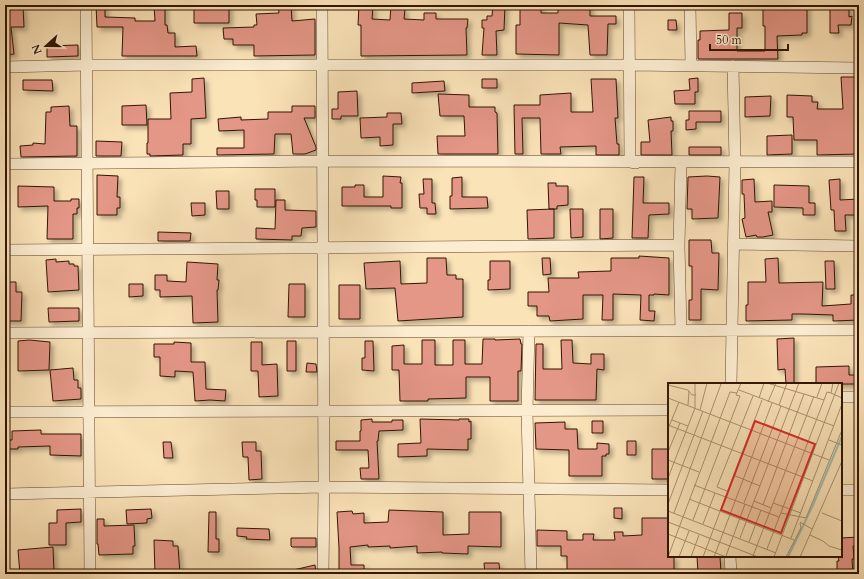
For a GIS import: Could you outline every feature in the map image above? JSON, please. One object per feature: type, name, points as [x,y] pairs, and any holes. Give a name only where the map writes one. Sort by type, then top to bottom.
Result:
[{"type":"street","points":[[86,5],[91,492],[90,574]]},
{"type":"street","points":[[322,5],[324,161],[323,574]]},
{"type":"street","points":[[629,5],[630,162]]},
{"type":"street","points":[[690,5],[691,66]]},
{"type":"street","points":[[5,67],[87,65],[630,65],[859,68]]},
{"type":"street","points":[[731,383],[735,162],[733,66]]},
{"type":"street","points":[[5,164],[324,161],[859,162]]},
{"type":"street","points":[[630,162],[681,164],[735,162]]},
{"type":"street","points":[[681,164],[679,245],[681,330]]},
{"type":"street","points":[[733,244],[859,246]]},
{"type":"street","points":[[5,250],[679,245]]},
{"type":"street","points":[[5,333],[859,330]]},
{"type":"street","points":[[529,331],[527,411],[531,574]]},
{"type":"street","points":[[842,397],[859,397]]},
{"type":"street","points":[[5,412],[668,410]]},
{"type":"street","points":[[5,494],[324,487],[668,490]]},
{"type":"street","points":[[842,490],[859,490]]},
{"type":"street","points":[[730,557],[731,574]]},
{"type":"building","points":[[5,5],[23,7],[24,27],[11,27],[14,54],[5,55]]},
{"type":"building","points":[[96,5],[105,5],[105,17],[135,18],[135,21],[155,21],[154,5],[165,5],[165,25],[167,25],[168,33],[175,33],[175,47],[196,46],[197,56],[122,56],[123,27],[97,27]]},
{"type":"building","points":[[194,5],[229,5],[229,23],[194,23]]},
{"type":"building","points":[[278,5],[291,5],[292,21],[315,19],[315,55],[254,56],[254,45],[233,45],[233,39],[224,39],[223,28],[254,27],[254,25],[257,25],[256,14],[279,13]]},
{"type":"building","points":[[359,5],[373,7],[372,19],[390,20],[391,5],[402,5],[402,9],[405,9],[404,19],[424,20],[424,13],[436,13],[436,19],[468,19],[466,28],[467,55],[361,56],[361,25],[358,25]]},
{"type":"building","points":[[493,5],[505,5],[504,30],[496,31],[497,55],[482,55],[484,28],[482,28],[482,20],[487,20],[487,16],[492,16]]},
{"type":"building","points":[[520,5],[541,5],[541,13],[558,13],[558,5],[590,5],[590,16],[616,16],[616,24],[608,24],[607,55],[590,55],[588,25],[559,23],[559,55],[516,54],[516,25],[520,25]]},
{"type":"building","points":[[763,5],[807,5],[807,33],[802,33],[802,35],[777,36],[778,59],[698,59],[698,40],[700,40],[700,31],[729,30],[729,13],[742,13],[742,28],[737,28],[737,51],[765,51]]},
{"type":"building","points":[[830,5],[849,5],[849,17],[852,16],[851,25],[838,25],[839,33],[830,33]]},
{"type":"building","points":[[668,20],[676,20],[677,30],[668,30]]},
{"type":"building","points":[[78,45],[78,56],[47,57],[47,46]]},
{"type":"building","points":[[841,77],[859,77],[859,154],[817,155],[817,140],[794,140],[793,117],[787,117],[787,95],[812,96],[812,102],[818,102],[817,109],[843,109]]},
{"type":"building","points":[[204,78],[206,118],[191,119],[191,144],[183,144],[183,155],[150,156],[150,154],[147,154],[148,119],[171,119],[170,93],[192,92],[192,79]]},
{"type":"building","points":[[698,78],[698,92],[695,92],[695,104],[675,104],[674,91],[690,90],[689,79]]},
{"type":"building","points":[[482,79],[497,79],[497,88],[482,88]]},
{"type":"building","points":[[591,79],[616,79],[618,118],[615,118],[619,155],[596,155],[596,146],[560,147],[561,154],[541,154],[540,118],[522,118],[523,154],[515,154],[514,105],[540,105],[540,95],[571,93],[571,112],[593,112]]},
{"type":"building","points":[[23,80],[52,80],[53,91],[23,90]]},
{"type":"building","points":[[444,81],[445,91],[412,93],[412,83]]},
{"type":"building","points":[[357,91],[358,116],[341,116],[341,119],[332,119],[332,109],[338,109],[338,92]]},
{"type":"building","points":[[438,94],[469,95],[469,107],[495,107],[495,112],[497,113],[498,154],[438,154],[437,136],[465,136],[464,116],[440,116]]},
{"type":"building","points":[[771,96],[770,116],[745,117],[745,97]]},
{"type":"building","points":[[146,105],[147,125],[122,125],[122,106]]},
{"type":"building","points":[[69,106],[70,126],[77,126],[77,156],[21,157],[20,146],[33,145],[33,143],[45,144],[46,112],[51,112],[51,107]]},
{"type":"building","points":[[292,106],[315,106],[315,118],[304,118],[316,150],[305,154],[293,154],[291,134],[275,134],[274,154],[217,155],[217,148],[244,148],[244,130],[219,131],[218,119],[241,117],[241,120],[268,119],[268,112],[292,112]]},
{"type":"building","points":[[689,111],[721,111],[721,122],[696,122],[696,129],[686,130],[686,120],[689,120]]},
{"type":"building","points":[[387,113],[401,113],[402,124],[393,124],[393,145],[380,146],[380,137],[361,138],[360,118],[387,117]]},
{"type":"building","points":[[671,117],[671,121],[673,121],[673,131],[671,131],[672,155],[641,155],[641,142],[650,142],[648,120]]},
{"type":"building","points":[[792,135],[792,154],[767,155],[767,136]]},
{"type":"building","points":[[96,141],[122,142],[121,156],[96,156]]},
{"type":"building","points":[[689,147],[721,147],[721,155],[689,155]]},
{"type":"building","points":[[97,175],[118,176],[117,197],[120,197],[120,208],[117,208],[117,215],[97,215]]},
{"type":"building","points":[[383,176],[401,177],[402,208],[391,208],[391,206],[342,206],[342,187],[364,185],[364,197],[383,197]]},
{"type":"building","points":[[462,177],[462,197],[487,197],[488,208],[450,209],[452,178]]},
{"type":"building","points":[[634,177],[644,177],[643,203],[669,203],[669,214],[649,215],[648,238],[632,238]]},
{"type":"building","points":[[688,177],[720,177],[718,218],[692,219],[692,209],[687,209]]},
{"type":"building","points":[[423,179],[432,179],[432,203],[435,203],[436,214],[427,214],[427,208],[420,208],[419,194],[424,194]]},
{"type":"building","points":[[754,179],[755,202],[772,201],[772,212],[768,212],[773,235],[757,237],[756,235],[746,237],[742,219],[745,218],[742,180]]},
{"type":"building","points":[[840,179],[840,200],[859,199],[859,215],[845,215],[846,231],[835,231],[834,210],[831,210],[829,180]]},
{"type":"building","points":[[548,183],[556,183],[556,186],[568,186],[568,205],[557,206],[557,209],[549,209]]},
{"type":"building","points":[[774,185],[809,186],[809,203],[815,203],[815,215],[803,215],[803,208],[774,207]]},
{"type":"building","points":[[18,186],[54,187],[54,201],[71,201],[71,199],[79,199],[77,214],[73,214],[73,239],[47,239],[48,206],[18,207]]},
{"type":"building","points":[[255,189],[275,189],[275,207],[257,207],[257,200],[255,200]]},
{"type":"building","points":[[216,191],[229,191],[229,209],[217,209]]},
{"type":"building","points":[[276,200],[285,200],[285,210],[316,211],[316,227],[302,228],[301,236],[292,236],[292,240],[256,239],[256,228],[275,229]]},
{"type":"building","points":[[191,203],[205,203],[205,215],[192,216]]},
{"type":"building","points":[[554,209],[554,238],[528,239],[527,210]]},
{"type":"building","points":[[570,209],[583,209],[583,237],[571,238]]},
{"type":"building","points":[[600,209],[613,209],[613,238],[600,239]]},
{"type":"building","points":[[158,232],[191,233],[190,241],[158,241]]},
{"type":"building","points":[[689,240],[711,240],[712,253],[719,253],[718,290],[701,289],[701,320],[689,320],[689,300],[692,300],[692,266],[689,266]]},
{"type":"building","points":[[639,256],[669,258],[669,295],[649,295],[649,311],[655,311],[654,321],[640,320],[641,295],[613,294],[613,320],[602,320],[603,295],[583,295],[583,319],[550,321],[549,316],[537,316],[537,306],[528,306],[528,292],[549,292],[548,278],[579,278],[578,272],[611,271],[611,258],[639,258]]},
{"type":"building","points":[[427,258],[446,258],[447,275],[456,275],[456,279],[463,279],[463,317],[398,321],[395,288],[366,289],[364,263],[400,261],[401,284],[427,283]]},
{"type":"building","points":[[542,258],[550,258],[551,274],[543,275]]},
{"type":"building","points":[[778,258],[779,283],[823,282],[822,306],[851,304],[851,295],[859,295],[859,320],[833,321],[833,315],[792,314],[792,320],[746,321],[748,282],[766,282],[765,259]]},
{"type":"building","points":[[56,259],[56,262],[69,261],[69,264],[78,266],[79,290],[48,292],[46,260]]},
{"type":"building","points":[[490,261],[510,261],[510,289],[488,290],[488,280],[490,280]]},
{"type":"building","points":[[825,261],[834,261],[835,289],[826,289]]},
{"type":"building","points":[[187,262],[218,264],[218,322],[193,323],[192,296],[160,297],[160,290],[155,290],[155,275],[167,275],[167,281],[186,282]]},
{"type":"building","points":[[5,282],[16,282],[16,292],[22,292],[21,321],[5,321]]},
{"type":"building","points":[[129,284],[143,284],[143,296],[129,297]]},
{"type":"building","points":[[289,284],[305,284],[305,317],[288,317]]},
{"type":"building","points":[[339,285],[360,285],[360,319],[339,319]]},
{"type":"building","points":[[48,308],[79,308],[79,321],[49,322]]},
{"type":"building","points":[[794,338],[794,383],[786,383],[785,369],[778,370],[777,339]]},
{"type":"building","points":[[483,339],[520,339],[522,344],[521,371],[518,371],[518,401],[490,401],[490,377],[466,377],[466,398],[428,399],[428,401],[400,401],[399,370],[392,370],[392,346],[404,345],[404,364],[422,364],[422,340],[435,340],[435,365],[453,365],[453,340],[465,340],[465,364],[482,364]]},
{"type":"building","points":[[29,340],[50,342],[49,370],[18,371],[18,341]]},
{"type":"building","points":[[561,340],[572,340],[573,363],[591,364],[591,354],[604,354],[604,370],[597,369],[596,400],[535,400],[536,344],[543,344],[543,369],[562,369]]},
{"type":"building","points":[[287,341],[296,341],[296,371],[287,371]]},
{"type":"building","points":[[365,341],[373,341],[374,371],[362,370],[362,358],[365,358]]},
{"type":"building","points":[[174,342],[191,343],[191,362],[205,362],[206,389],[226,390],[225,401],[195,401],[193,372],[175,371],[175,377],[160,376],[160,357],[154,357],[154,344],[174,344]]},
{"type":"building","points":[[251,342],[262,342],[262,365],[277,364],[278,396],[259,397],[258,371],[251,371]]},
{"type":"building","points":[[307,363],[316,364],[317,372],[306,372]]},
{"type":"building","points":[[849,366],[849,375],[859,375],[859,384],[816,383],[816,367]]},
{"type":"building","points":[[73,368],[74,380],[78,380],[78,388],[81,388],[81,399],[53,401],[50,370]]},
{"type":"building","points":[[372,419],[372,422],[392,422],[392,420],[403,420],[403,430],[379,431],[377,441],[379,479],[361,479],[360,468],[369,468],[368,450],[336,450],[336,441],[360,441],[361,420]]},
{"type":"building","points":[[420,419],[469,419],[469,422],[471,421],[471,439],[468,439],[468,450],[427,449],[427,456],[398,457],[398,444],[421,443]]},
{"type":"building","points":[[592,421],[603,421],[603,433],[592,433]]},
{"type":"building","points":[[565,422],[565,429],[577,429],[578,449],[597,449],[597,443],[609,444],[609,454],[602,456],[602,476],[569,476],[569,450],[536,449],[535,423]]},
{"type":"building","points":[[41,430],[41,434],[81,434],[81,456],[50,455],[50,446],[5,449],[5,440],[12,440],[12,431]]},
{"type":"building","points":[[627,441],[636,441],[636,455],[627,455]]},
{"type":"building","points":[[163,442],[171,442],[173,458],[164,458]]},
{"type":"building","points":[[242,442],[256,442],[256,451],[261,451],[262,479],[249,480],[248,457],[243,457]]},
{"type":"building","points":[[652,449],[668,449],[668,479],[652,479]]},
{"type":"building","points":[[614,508],[622,508],[622,519],[614,518]]},
{"type":"building","points":[[81,509],[81,522],[66,523],[66,545],[49,545],[49,523],[57,523],[57,510]]},
{"type":"building","points":[[151,509],[152,518],[147,519],[147,523],[127,524],[126,510]]},
{"type":"building","points":[[389,510],[443,512],[443,535],[469,534],[469,512],[501,512],[501,547],[468,546],[468,554],[442,552],[417,553],[417,546],[390,548],[390,546],[368,547],[368,545],[350,547],[351,565],[364,565],[364,574],[339,574],[337,512],[352,511],[353,514],[364,513],[364,523],[388,522]]},
{"type":"building","points":[[209,512],[216,512],[216,539],[219,539],[219,552],[208,552]]},
{"type":"building","points":[[642,518],[668,518],[668,557],[674,557],[674,570],[636,572],[636,574],[567,574],[567,556],[561,556],[561,546],[537,546],[537,530],[567,531],[567,540],[583,540],[583,534],[594,534],[593,540],[615,540],[614,532],[623,532],[623,536],[642,535]]},
{"type":"building","points":[[97,519],[104,519],[104,526],[134,525],[135,546],[133,546],[133,554],[99,555],[97,544]]},
{"type":"building","points":[[237,528],[269,529],[270,540],[246,539],[247,537],[237,536]]},
{"type":"building","points":[[859,537],[859,545],[853,546],[853,574],[837,574],[837,561],[839,561],[838,557],[842,557],[842,538]]},
{"type":"building","points":[[291,538],[316,538],[316,547],[292,547]]},
{"type":"building","points":[[154,540],[173,541],[173,546],[178,546],[180,574],[155,574]]},
{"type":"building","points":[[53,547],[54,574],[20,574],[18,550]]},
{"type":"building","points":[[697,557],[720,557],[721,574],[698,574]]},
{"type":"building","points":[[484,563],[499,563],[500,574],[485,574]]},
{"type":"building","points":[[315,565],[316,574],[289,574],[289,571]]}]
